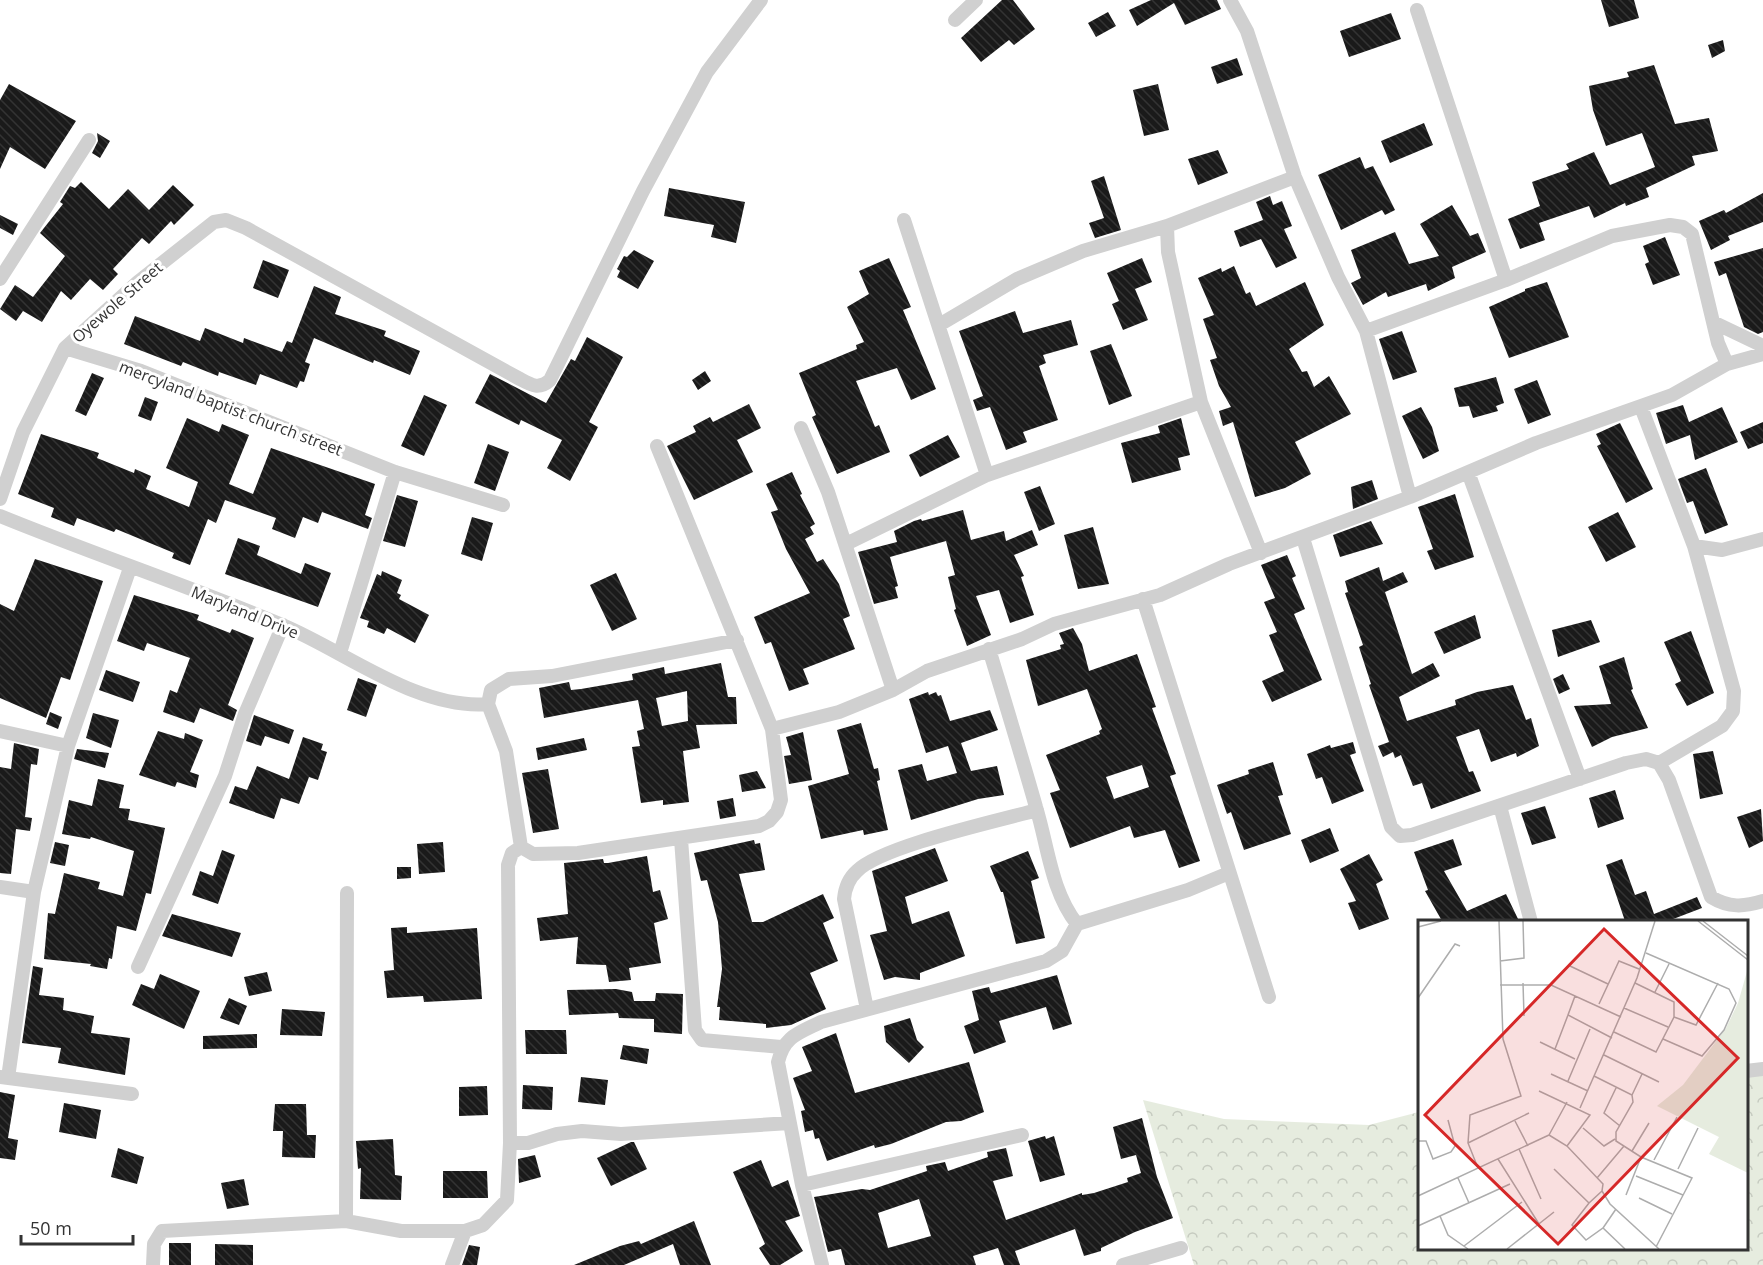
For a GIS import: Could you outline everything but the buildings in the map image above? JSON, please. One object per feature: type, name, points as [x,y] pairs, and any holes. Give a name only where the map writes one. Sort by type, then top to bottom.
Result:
[{"type":"street","name":"Oyewole Street","points":[[0,499],[22,432],[65,348],[138,282],[214,222],[226,220],[246,228],[535,387],[545,385],[550,380],[643,191],[707,72],[761,0]]},
{"type":"street","points":[[956,20],[976,0]]},
{"type":"street","points":[[1230,0],[1247,31],[1295,177],[1338,277],[1366,332],[1410,497]]},
{"type":"street","points":[[1417,10],[1506,280]]},
{"type":"street","points":[[0,279],[89,140]]},
{"type":"street","points":[[939,325],[1017,279],[1083,251],[1167,226],[1295,177]]},
{"type":"street","points":[[904,220],[987,475]]},
{"type":"street","points":[[1366,332],[1506,280],[1612,236],[1648,227],[1670,225],[1683,227],[1692,234],[1716,323],[1718,343],[1727,364]]},
{"type":"street","points":[[1167,226],[1167,252],[1202,402],[1261,553]]},
{"type":"street","points":[[1716,323],[1763,346]]},
{"type":"street","name":"mercyland baptist church street","points":[[65,348],[141,371],[395,472],[503,505]]},
{"type":"street","points":[[772,729],[839,712],[892,690],[927,671],[1022,639],[1054,624],[1160,595],[1229,564],[1410,497],[1547,439],[1672,395],[1727,364],[1763,354]]},
{"type":"street","points":[[846,544],[987,475],[1202,402]]},
{"type":"street","points":[[1641,407],[1694,546],[1734,691],[1733,711],[1722,726],[1659,763]]},
{"type":"street","points":[[801,428],[828,492],[892,690]]},
{"type":"street","points":[[521,847],[533,854],[578,853],[681,839],[759,826],[769,821],[777,812],[781,800],[772,729],[657,446]]},
{"type":"street","points":[[340,653],[395,472]]},
{"type":"street","points":[[1468,472],[1580,778]]},
{"type":"street","name":"Maryland Drive","points":[[0,516],[130,568],[283,625],[417,692],[466,706],[488,704]]},
{"type":"street","points":[[1303,538],[1391,827],[1400,836],[1412,835],[1580,778],[1646,759],[1659,763],[1669,780],[1711,897],[1723,904],[1746,907],[1763,901]]},
{"type":"street","points":[[1694,546],[1722,550],[1763,539]]},
{"type":"street","points":[[130,568],[68,746],[34,892],[4,1078],[132,1094]]},
{"type":"street","points":[[1143,599],[1269,997]]},
{"type":"street","points":[[138,967],[225,776],[245,714],[283,625]]},
{"type":"street","points":[[521,847],[506,751],[488,704],[491,690],[509,680],[552,676],[736,639]]},
{"type":"street","points":[[989,649],[1037,810],[1053,873],[1067,911],[1077,924]]},
{"type":"street","points":[[0,731],[68,746]]},
{"type":"street","points":[[1500,806],[1531,920]]},
{"type":"street","points":[[867,1009],[844,899],[845,886],[856,871],[885,854],[1037,810]]},
{"type":"street","points":[[681,839],[695,1030],[702,1040],[782,1047]]},
{"type":"street","points":[[153,1265],[154,1244],[162,1231],[346,1221],[401,1231],[465,1231],[483,1225],[507,1200],[510,1143],[508,865],[512,852],[521,847]]},
{"type":"street","points":[[816,1263],[777,1062],[782,1047],[793,1036],[820,1022],[1046,961],[1062,951],[1077,924],[1188,890],[1229,873]]},
{"type":"street","points":[[0,887],[34,892]]},
{"type":"street","points":[[346,1221],[347,893]]},
{"type":"street","points":[[1748,1071],[1763,1069]]},
{"type":"street","points":[[510,1143],[528,1143],[557,1134],[582,1131],[621,1134],[790,1123]]},
{"type":"street","points":[[802,1185],[1022,1135]]},
{"type":"street","points":[[452,1265],[465,1231]]},
{"type":"street","points":[[1123,1265],[1181,1248]]},
{"type":"green space","points":[[1763,1073],[1763,1265],[1194,1265],[1143,1100],[1224,1119],[1369,1125],[1418,1112],[1418,1250],[1748,1250],[1748,1074]]}]
